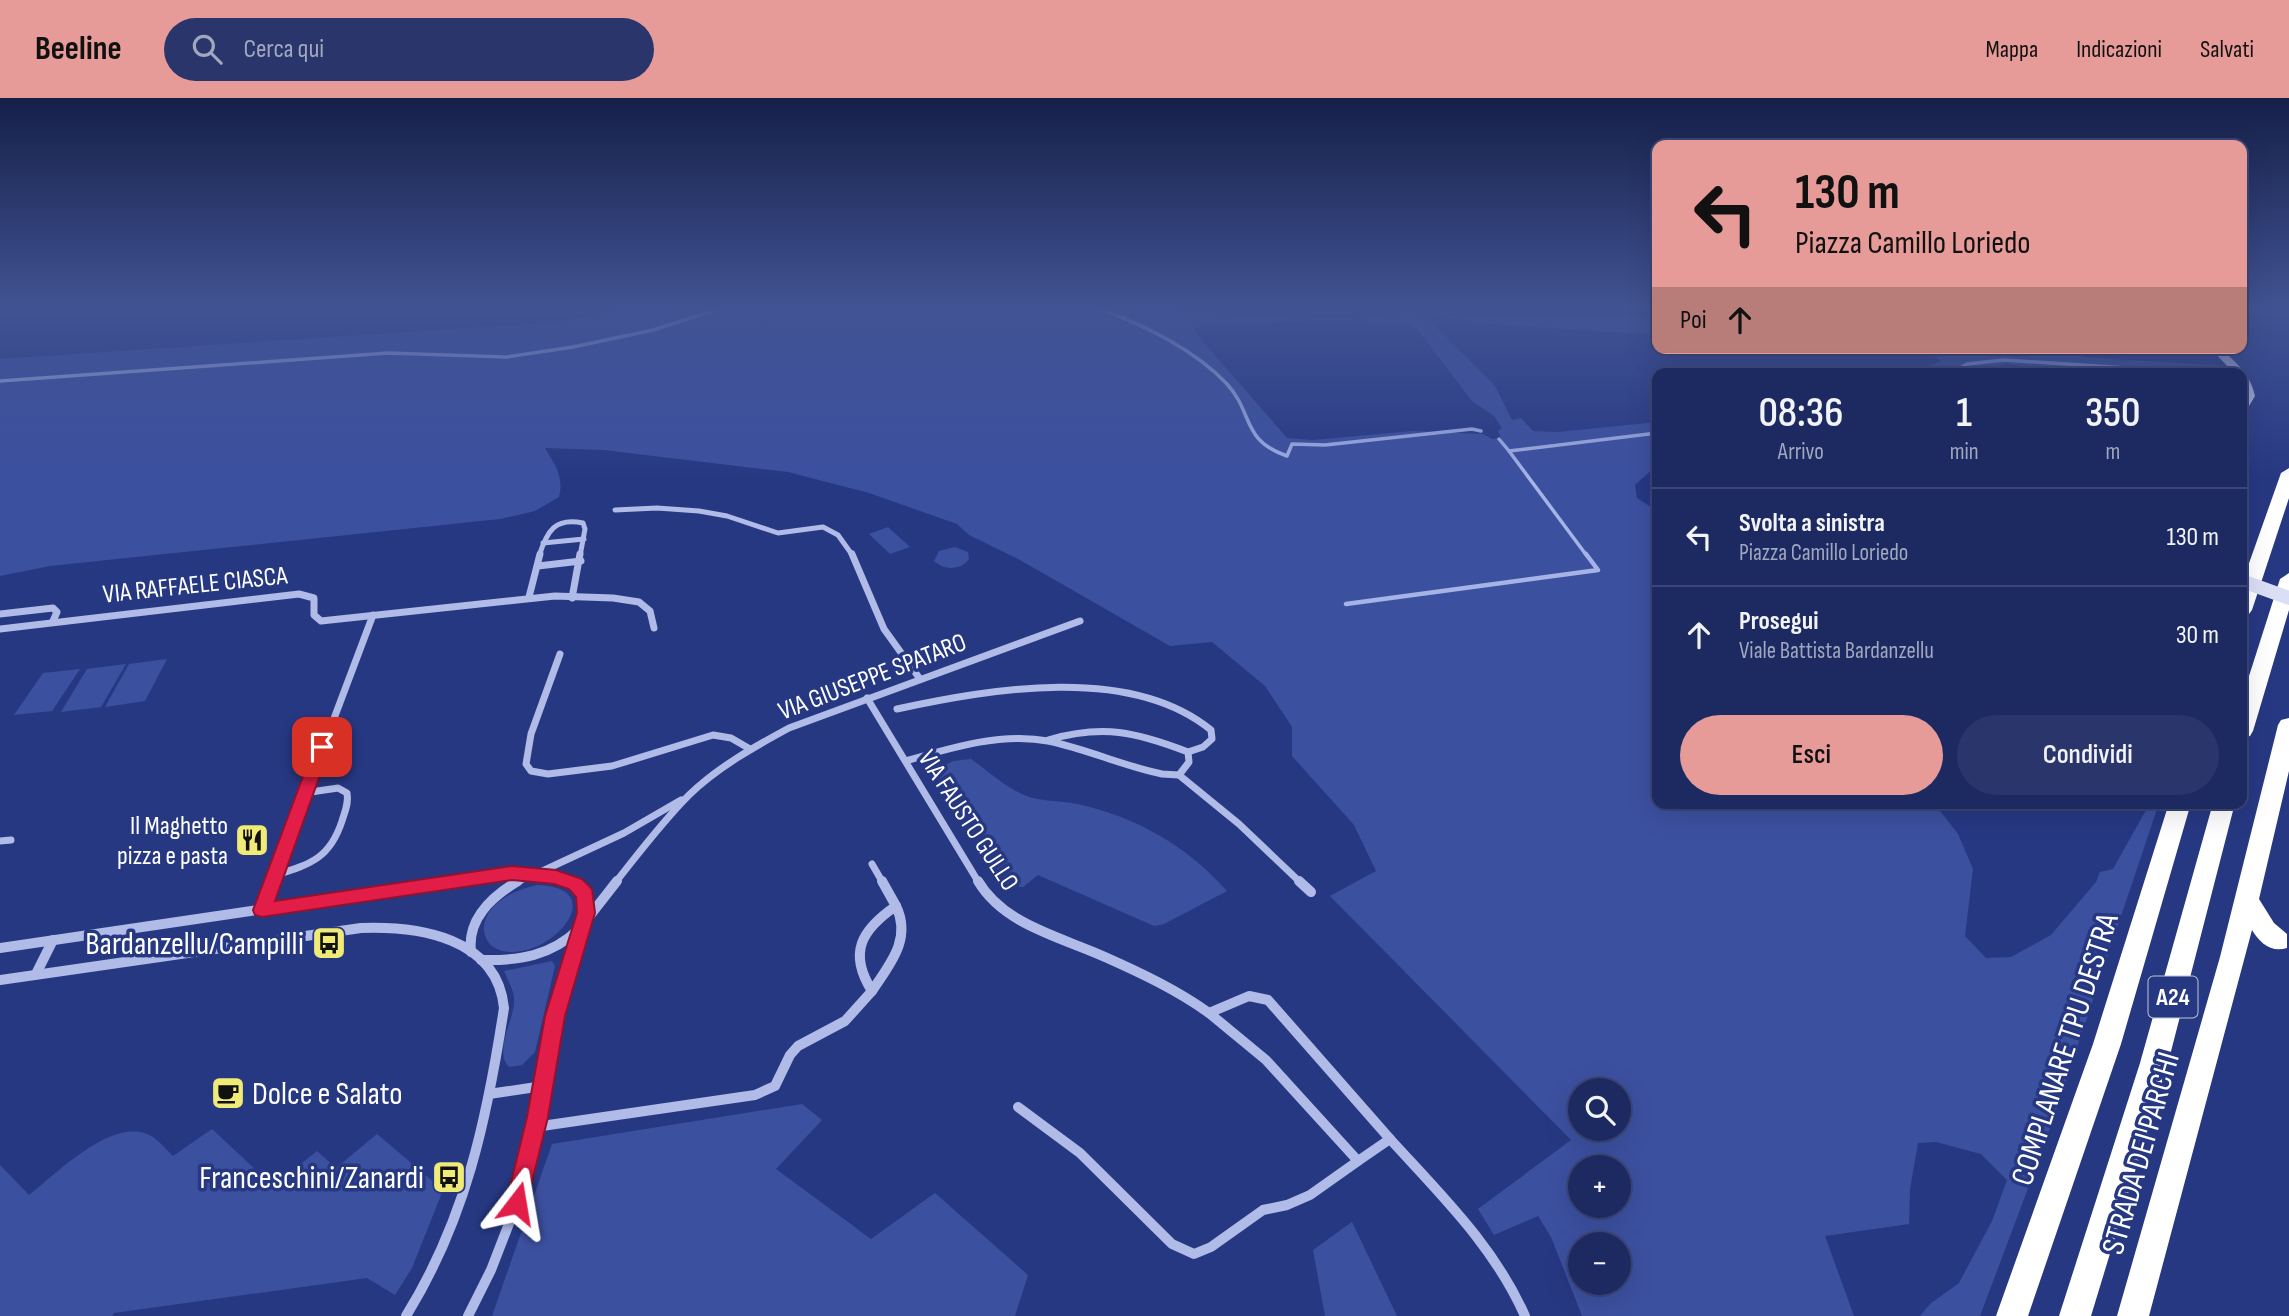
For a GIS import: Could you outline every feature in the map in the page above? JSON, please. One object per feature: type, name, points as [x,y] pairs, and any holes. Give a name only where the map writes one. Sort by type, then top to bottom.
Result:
[{"type":"highway","points":[[2247,595],[2289,473]]},
{"type":"highway","points":[[2247,715],[2289,579]]},
{"type":"highway","name":"STRADA DEI PARCHI","points":[[2133,1316],[2233,957],[2289,725]]},
{"type":"highway","name":"COMPLANARE TPU DESTRA","points":[[2012,1316],[2107,1044],[2178,809]]},
{"type":"highway","name":"STRADA DEI PARCHI","points":[[2075,1316],[2168,1013],[2222,809]]},
{"type":"highway","points":[[2247,900],[2265,930],[2283,944]]},
{"type":"highway","points":[[2233,957],[2246,945],[2260,940],[2283,944]]},
{"type":"street","points":[[2247,383],[2250,396],[2247,401]]},
{"type":"street","points":[[615,510],[655,507],[691,510],[729,517],[781,533],[819,525],[831,529],[848,546],[858,564],[880,622],[920,679]]},
{"type":"street","points":[[529,597],[544,543],[551,528],[572,520],[584,524],[584,539],[572,598]]},
{"type":"street","points":[[544,543],[584,539]]},
{"type":"street","points":[[538,566],[581,561]]},
{"type":"street","points":[[2247,583],[2289,597]]},
{"type":"street","name":"VIA RAFFAELE CIASCA","points":[[0,629],[299,594],[314,598],[314,615],[321,621],[373,615]]},
{"type":"street","points":[[262,910],[373,615],[529,597],[622,599],[641,603],[651,613],[654,628]]},
{"type":"street","points":[[0,614],[53,608],[57,612],[53,621]]},
{"type":"street","name":"VIA GIUSEPPE SPATARO","points":[[534,875],[624,833],[690,794],[750,749],[800,722],[1080,621]]},
{"type":"street","points":[[560,654],[531,734],[526,764],[531,771],[548,774],[612,766],[713,735],[726,736],[750,749]]},
{"type":"street","points":[[897,709],[968,695],[1014,690],[1064,689],[1123,694],[1181,708],[1201,719],[1212,730],[1212,739],[1203,747],[1188,752],[1108,728],[1083,730],[1048,740]]},
{"type":"street","name":"VIA FAUSTO GULLO","points":[[867,698],[988,897],[996,905],[1009,915],[1152,979],[1209,1013],[1270,1065],[1359,1161]]},
{"type":"street","points":[[906,761],[981,744],[1026,739],[1048,740],[1157,773],[1179,775],[1239,824],[1311,892]]},
{"type":"street","points":[[1179,775],[1189,762],[1188,752]]},
{"type":"street","points":[[276,875],[312,862],[329,851],[336,841],[349,798],[347,793],[334,789],[304,793]]},
{"type":"street","name":"VIA GIUSEPPE SPATARO","points":[[581,927],[632,860],[690,794]]},
{"type":"street","points":[[0,841],[11,840]]},
{"type":"street","points":[[535,1126],[755,1095],[775,1086],[790,1055],[798,1046],[845,1021],[872,991],[904,937],[904,924],[872,864]]},
{"type":"street","points":[[0,948],[502,874],[521,873],[562,879],[581,889],[586,907],[555,1016],[535,1126],[514,1213],[468,1316]]},
{"type":"street","points":[[471,952],[470,933],[478,915],[497,896],[534,875]]},
{"type":"street","points":[[872,991],[859,965],[859,953],[875,923],[895,906]]},
{"type":"street","points":[[481,960],[507,961],[536,957],[561,944],[581,927]]},
{"type":"street","points":[[0,980],[361,928],[408,929],[435,933],[481,960],[498,980],[505,1002],[489,1094],[457,1217],[432,1273],[406,1316]]},
{"type":"street","points":[[36,974],[53,940]]},
{"type":"street","points":[[1209,1013],[1249,996],[1268,1000],[1483,1243],[1511,1283],[1525,1316]]},
{"type":"street","points":[[489,1094],[543,1086]]},
{"type":"street","points":[[1018,1107],[1080,1153],[1172,1244],[1194,1254],[1204,1251],[1263,1210],[1287,1205],[1310,1195],[1391,1139]]},
{"type":"shaded area","points":[[0,366],[1224,366],[1287,438],[1313,440],[1413,431],[1483,434],[1492,439],[1501,438],[1498,431],[1502,428],[1494,416],[1472,401],[1445,366],[1475,366],[1495,386],[1512,420],[1521,418],[1533,431],[1558,432],[1652,423],[1652,470],[1635,485],[1637,498],[1652,508],[1652,809],[1939,809],[1958,834],[1973,869],[1965,936],[1986,958],[2011,957],[2051,935],[2096,882],[2100,872],[2113,869],[2147,809],[2157,809],[2044,1146],[1980,1316],[1920,1316],[1930,1304],[1959,1283],[1992,1221],[2007,1180],[1981,1154],[1936,1142],[1918,1143],[1910,1189],[1909,1224],[1825,1236],[1854,1316],[1582,1316],[1574,1295],[1631,1295],[1631,1232],[1568,1232],[1568,1280],[1551,1237],[1538,1216],[1494,1235],[1478,1209],[1570,1141],[1631,1141],[1631,1078],[1568,1078],[1568,1137],[1330,896],[1376,871],[1354,825],[1292,756],[1292,727],[1265,686],[1212,642],[1170,646],[1020,560],[969,535],[957,524],[869,493],[788,472],[604,450],[545,448],[558,471],[559,497],[535,511],[500,519],[50,566],[0,576]]},
{"type":"shaded area","points":[[1930,366],[2000,366],[1993,368],[1925,368]]},
{"type":"shaded area","points":[[2021,366],[2222,366],[2227,368]]},
{"type":"shaded area","points":[[888,527],[910,547],[890,554],[869,534]]},
{"type":"shaded area","points":[[955,547],[968,552],[969,559],[966,563],[948,568],[934,561],[939,551]]},
{"type":"shaded area","points":[[167,659],[145,701],[105,707],[129,664]]},
{"type":"shaded area","points":[[126,664],[101,707],[61,712],[87,669]]},
{"type":"shaded area","points":[[80,669],[52,711],[14,715],[43,673]]},
{"type":"shaded area","points":[[971,759],[1024,795],[1099,810],[1140,825],[1195,860],[1227,891],[1164,924],[1154,926],[1038,875],[1023,887],[1008,886],[937,778],[940,768],[953,761]]},
{"type":"shaded area","points":[[537,885],[558,888],[570,896],[573,907],[569,919],[560,931],[530,949],[513,952],[495,948],[489,943],[484,930],[488,914],[509,895]]},
{"type":"shaded area","points":[[552,961],[555,966],[535,1052],[522,1065],[509,1067],[503,1053],[514,999],[504,971]]},
{"type":"shaded area","points":[[802,1104],[822,1120],[776,1169],[871,1239],[935,1193],[1028,1275],[1015,1316],[492,1316],[552,1144]]},
{"type":"shaded area","points":[[212,1129],[273,1186],[317,1151],[336,1168],[377,1134],[443,1190],[412,1268],[395,1295],[367,1278],[114,1313],[112,1316],[0,1316],[0,1165],[29,1195],[70,1161],[104,1139],[121,1133],[138,1132],[153,1137],[173,1156]]},
{"type":"shaded area","points":[[1352,1222],[1397,1316],[1325,1316],[1313,1250]]},
{"type":"waterway","points":[[0,381],[210,366]]},
{"type":"waterway","points":[[1207,366],[1235,395],[1262,442],[1287,456],[1292,444],[1325,445],[1472,429],[1481,431]]},
{"type":"waterway","points":[[1960,368],[1964,366]]},
{"type":"waterway","points":[[2094,366],[2128,368]]},
{"type":"waterway","points":[[1509,451],[1652,434]]},
{"type":"waterway","points":[[1499,439],[1509,451]]},
{"type":"waterway","points":[[1509,451],[1587,556]]},
{"type":"waterway","points":[[1346,604],[1598,570],[1586,554]]},
{"type":"place","name":"Il Maghetto pizza e pasta","points":[[252,840]]},
{"type":"place","name":"Bardanzellu/Campilli","points":[[329,943]]},
{"type":"place","name":"Dolce e Salato","points":[[228,1093]]},
{"type":"place","name":"Franceschini/Zanardi","points":[[449,1177]]},
{"type":"route","points":[[322,747],[262,910],[512,873],[556,877],[576,884],[585,894],[586,913],[555,1016],[537,1117],[517,1203]]}]
